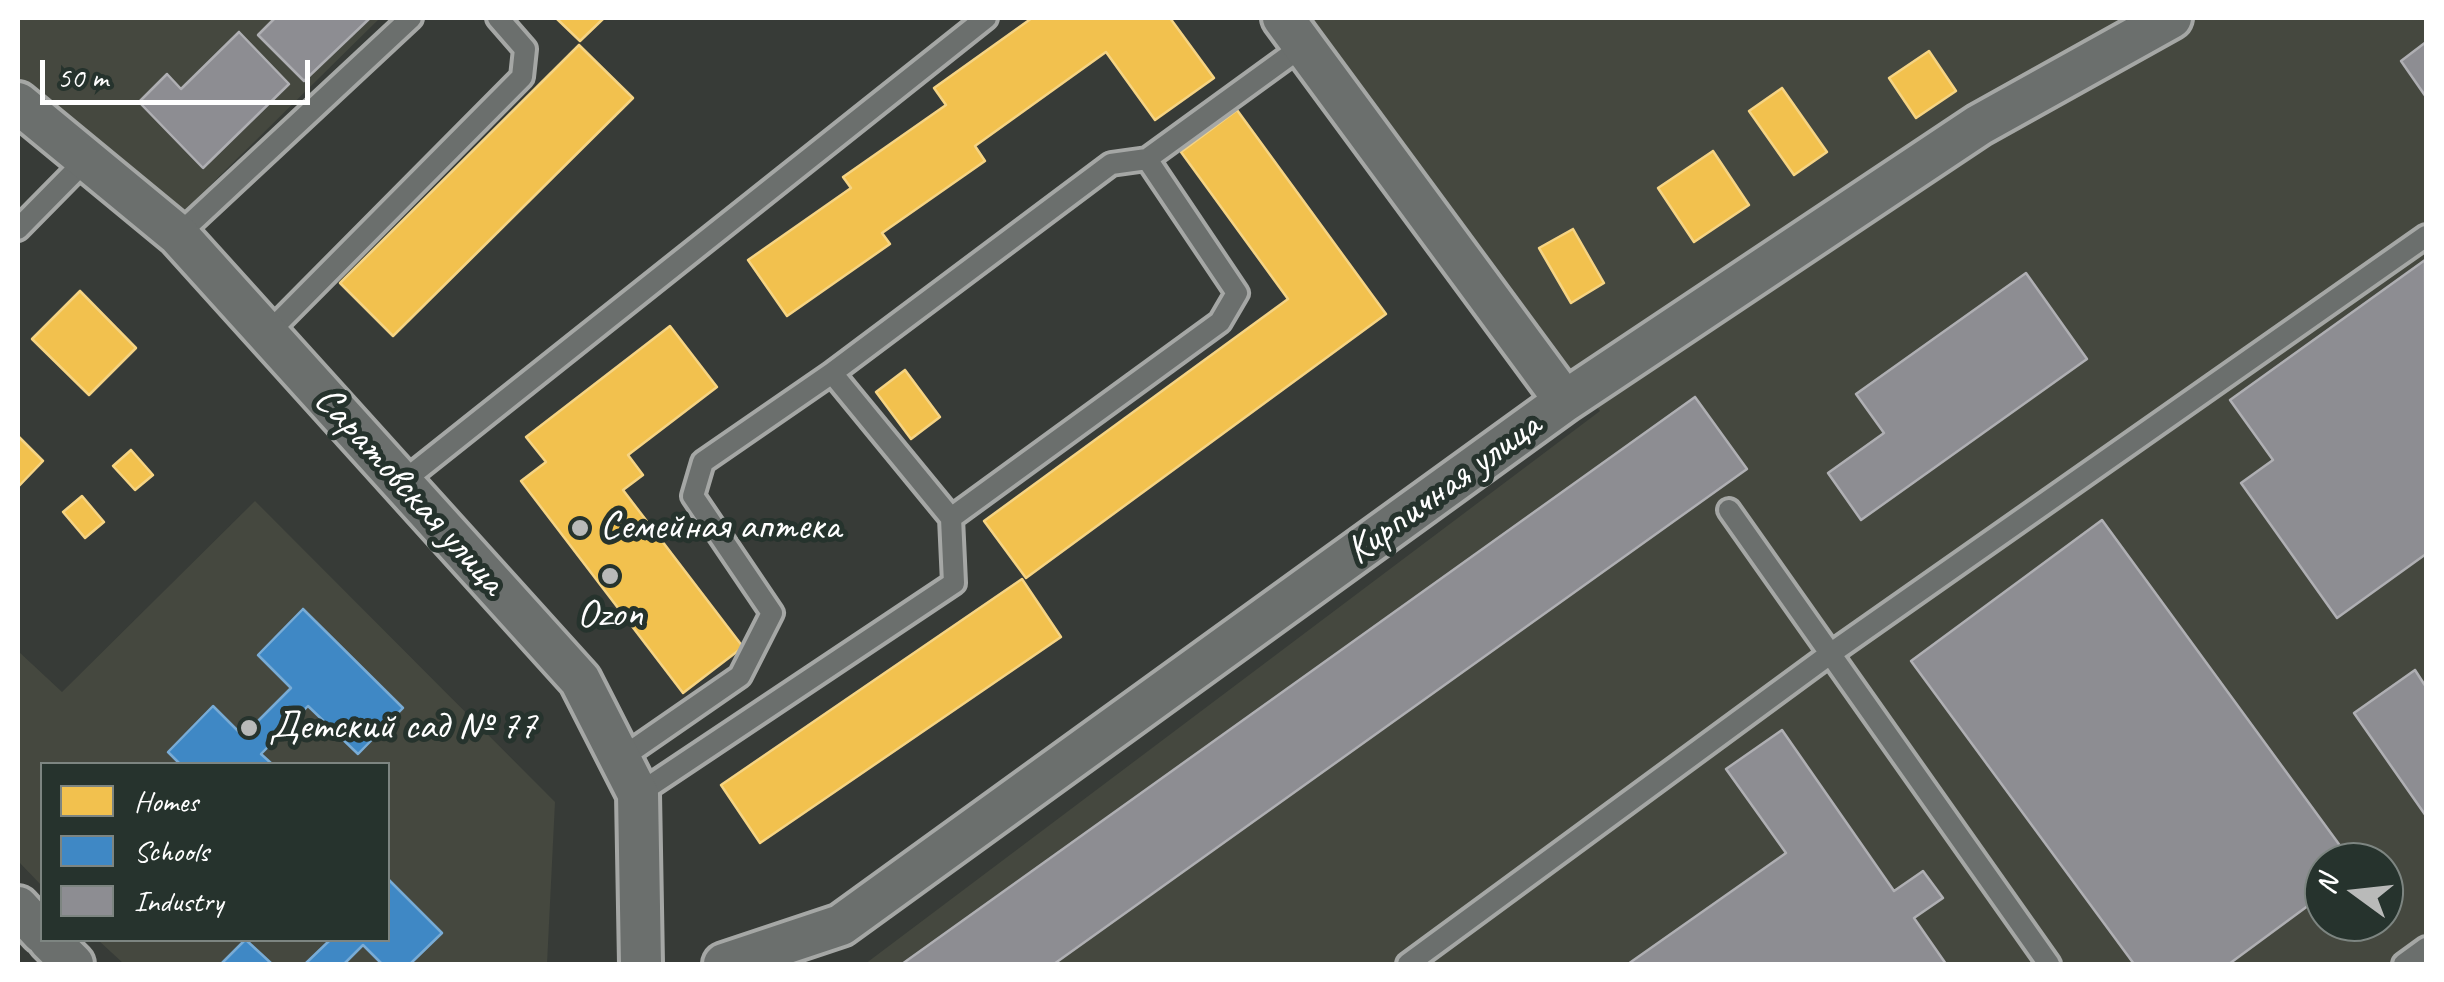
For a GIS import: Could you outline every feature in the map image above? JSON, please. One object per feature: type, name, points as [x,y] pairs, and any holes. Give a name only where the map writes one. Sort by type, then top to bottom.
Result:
[{"type":"street","name":"Кирпичная улица","points":[[724,964],[841,925],[1565,402],[1979,125],[2171,18]]},
{"type":"street","points":[[1294,31],[1565,402]]},
{"type":"street","name":"Саратовская улица","points":[[18,103],[178,236],[580,680],[629,776],[642,964]]},
{"type":"street","points":[[18,907],[40,931]]},
{"type":"street","points":[[51,942],[73,964]]},
{"type":"lane","points":[[178,236],[411,18]]},
{"type":"lane","points":[[267,334],[522,76],[525,50],[498,18]]},
{"type":"lane","points":[[401,483],[986,18]]},
{"type":"lane","points":[[629,776],[740,676],[772,613],[692,496],[703,462],[832,374],[1111,164],[1147,159],[1294,31]]},
{"type":"lane","points":[[951,518],[1220,322],[1237,292],[1147,159]]},
{"type":"lane","points":[[18,229],[86,160]]},
{"type":"lane","points":[[1408,964],[1830,654],[2426,236]]},
{"type":"lane","points":[[629,776],[954,583],[951,518],[832,374]]},
{"type":"lane","points":[[1730,510],[2049,964]]},
{"type":"lane","points":[[2404,964],[2426,948]]},
{"type":"shaded area","points":[[18,18],[380,18],[181,214],[18,83]]},
{"type":"shaded area","points":[[1300,18],[2426,18],[2426,964],[865,964],[1600,411]]},
{"type":"shaded area","name":"Детский сад № 77","points":[[255,501],[555,802],[547,964],[124,964],[100,942],[390,942],[390,762],[40,762],[40,884],[18,861],[18,651],[62,692]]},
{"type":"building: Homes","points":[[556,18],[604,18],[580,41]]},
{"type":"building: Homes","points":[[1032,18],[1170,18],[1214,78],[1155,120],[1106,52],[975,146],[985,161],[882,233],[890,244],[787,316],[748,260],[851,188],[843,177],[946,105],[934,88]]},
{"type":"building: Homes","points":[[579,45],[633,98],[393,336],[340,283]]},
{"type":"building: Homes","points":[[1929,51],[1956,91],[1916,118],[1889,78]]},
{"type":"building: Homes","points":[[1782,88],[1827,152],[1794,175],[1749,111]]},
{"type":"building: Homes","points":[[1237,110],[1386,314],[1026,578],[984,521],[1288,299],[1181,152]]},
{"type":"building: Homes","points":[[1713,151],[1749,205],[1694,242],[1658,188]]},
{"type":"building: Homes","points":[[1573,229],[1604,283],[1571,303],[1539,248]]},
{"type":"building: Homes","points":[[80,291],[136,348],[89,395],[32,339]]},
{"type":"building: Homes","points":[[670,326],[717,387],[628,455],[643,475],[623,490],[743,647],[683,693],[521,481],[546,462],[526,437]]},
{"type":"building: Homes","points":[[905,370],[940,417],[911,439],[876,392]]},
{"type":"building: Homes","points":[[18,436],[43,461],[18,487]]},
{"type":"building: Homes","points":[[131,450],[153,475],[135,490],[113,466]]},
{"type":"building: Homes","points":[[82,496],[104,522],[85,538],[63,512]]},
{"type":"building: Homes","points":[[1022,579],[1061,637],[760,843],[721,785]]},
{"type":"building: Schools","points":[[303,609],[403,708],[358,754],[308,706],[261,754],[270,762],[178,762],[168,752],[213,706],[243,736],[291,688],[258,655]]},
{"type":"building: Schools","points":[[390,881],[442,933],[410,964],[382,964],[363,945],[344,964],[305,964],[328,942],[390,942]]},
{"type":"building: Schools","points":[[248,942],[272,964],[221,964]]},
{"type":"building: Industry","points":[[275,18],[370,18],[304,81],[258,35]]},
{"type":"building: Industry","points":[[239,32],[289,84],[203,168],[139,102],[167,74],[181,89]]},
{"type":"building: Industry","points":[[2426,42],[2426,97],[2401,61]]},
{"type":"building: Industry","points":[[2425,260],[2426,554],[2337,618],[2241,483],[2273,460],[2230,400]]},
{"type":"building: Industry","points":[[2026,273],[2087,359],[1861,520],[1828,473],[1884,433],[1856,394]]},
{"type":"building: Industry","points":[[1695,397],[1747,469],[1054,964],[902,964]]},
{"type":"building: Industry","points":[[2102,520],[2337,842],[2304,842],[2304,909],[2229,964],[2134,964],[1911,661]]},
{"type":"building: Industry","points":[[2415,670],[2426,687],[2426,816],[2354,713]]},
{"type":"building: Industry","points":[[1782,730],[1894,891],[1923,871],[1943,898],[1914,918],[1946,964],[1628,964],[1786,853],[1726,769]]},
{"type":"place","name":"Семейная аптека","points":[[580,528]]},
{"type":"place","name":"Ozon","points":[[610,576]]},
{"type":"place","name":"Детский сад № 77","points":[[249,728]]}]
